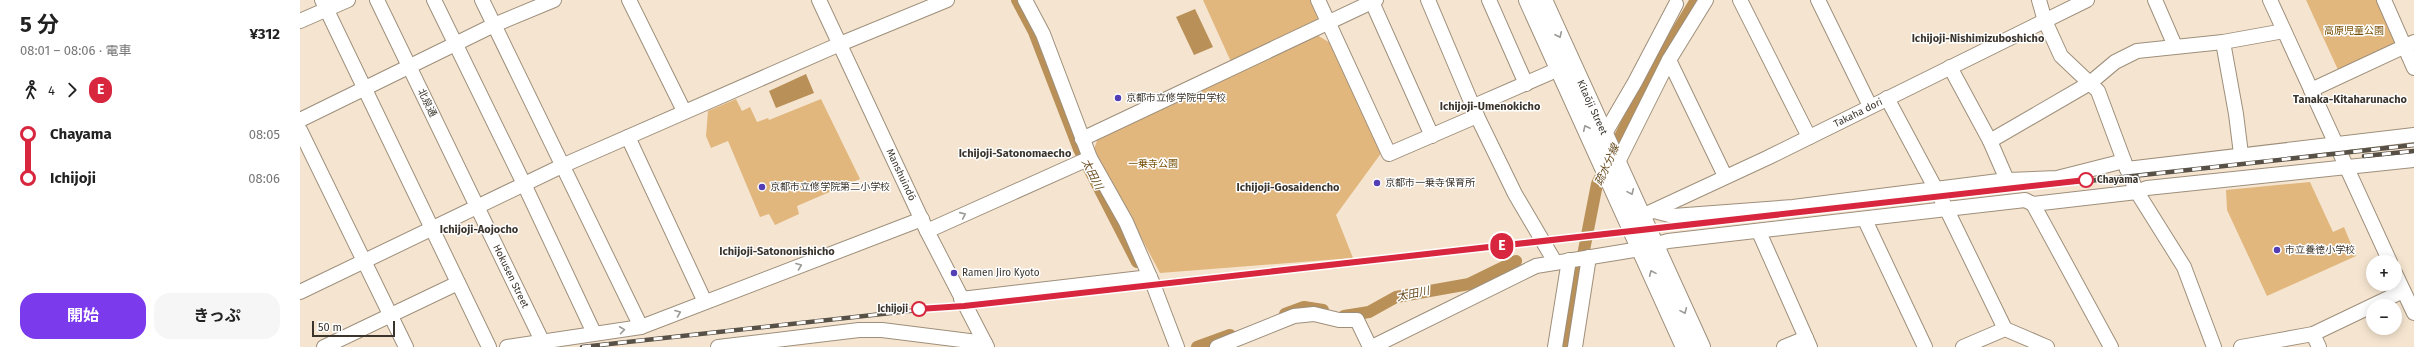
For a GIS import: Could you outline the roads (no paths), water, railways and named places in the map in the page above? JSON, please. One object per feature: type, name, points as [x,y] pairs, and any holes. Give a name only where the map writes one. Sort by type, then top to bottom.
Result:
[{"type":"main road","name":"Kitaōji Street","points":[[1528,0],[1565,66],[1608,158],[1641,216],[1648,247],[1685,347]]},
{"type":"main road","name":"Kitaōji Street","points":[[1543,0],[1565,66]]},
{"type":"main road","name":"Kitaōji Street","points":[[1648,247],[1701,347]]},
{"type":"street","points":[[300,21],[324,4],[348,0]]},
{"type":"street","name":"北泉通","points":[[377,0],[477,206]]},
{"type":"street","points":[[434,0],[524,184],[594,334]]},
{"type":"street","points":[[482,0],[564,165],[641,327]]},
{"type":"street","points":[[300,120],[494,26],[554,0]]},
{"type":"street","points":[[629,0],[684,111]]},
{"type":"street","name":"Manshuindō","points":[[819,0],[925,225],[961,299],[986,345]]},
{"type":"street","points":[[300,292],[564,165],[684,111],[947,0]]},
{"type":"street","points":[[1025,0],[1044,34],[1082,140],[1086,159],[1126,222],[1145,278],[1177,346]]},
{"type":"street","points":[[1318,0],[1389,154],[1432,136],[1526,84],[1565,66]]},
{"type":"street","points":[[1428,0],[1475,111],[1515,194],[1555,262]]},
{"type":"street","points":[[1489,0],[1526,84]]},
{"type":"street","points":[[1608,158],[1681,14],[1706,0]]},
{"type":"street","points":[[1740,0],[1809,137]]},
{"type":"street","points":[[1818,0],[1870,106]]},
{"type":"street","points":[[2039,0],[2045,21],[2061,56],[2098,91],[2137,192],[2184,267],[2214,347]]},
{"type":"street","name":"Takaha dori","points":[[1641,216],[1809,137],[2087,0]]},
{"type":"street","points":[[2155,0],[2175,46]]},
{"type":"street","points":[[2270,0],[2387,255]]},
{"type":"street","points":[[2384,0],[2409,44],[2414,68]]},
{"type":"street","points":[[1082,140],[1374,1],[1432,136]]},
{"type":"street","points":[[324,4],[489,347]]},
{"type":"street","points":[[1608,158],[1668,60],[1681,14]]},
{"type":"street","points":[[1990,141],[2090,83],[2115,62],[2137,51],[2223,42],[2284,31]]},
{"type":"street","points":[[2223,42],[2236,114],[2240,154]]},
{"type":"street","points":[[2311,90],[2409,44]]},
{"type":"street","points":[[1668,60],[1725,176]]},
{"type":"street","points":[[1950,67],[1990,141],[2007,180]]},
{"type":"street","points":[[1887,98],[1947,210],[2005,329],[2047,347]]},
{"type":"street","points":[[300,130],[406,347]]},
{"type":"street","points":[[1641,216],[1673,216],[1793,207],[2007,180],[2058,178],[2126,165],[2336,145],[2414,135]]},
{"type":"street","points":[[628,137],[706,302]]},
{"type":"street","points":[[507,347],[544,344],[594,334],[641,327],[706,302],[925,225],[1086,159]]},
{"type":"street","points":[[2033,204],[2137,192],[2148,188],[2414,160]]},
{"type":"street","points":[[1217,347],[1294,316],[1314,314],[1339,320],[1357,320],[1371,347],[1532,268],[1555,262],[1648,247],[1668,241],[1865,220],[2026,200],[2033,204],[2111,347]]},
{"type":"street","name":"Hokusen Street","points":[[477,206],[544,344]]},
{"type":"street","points":[[1865,220],[1925,347]]},
{"type":"street","points":[[1759,232],[1808,342],[1784,347]]},
{"type":"street","points":[[1555,347],[1579,258]]},
{"type":"street","points":[[1575,347],[1579,258]]},
{"type":"street","points":[[961,299],[1145,278]]},
{"type":"street","points":[[324,347],[458,283]]},
{"type":"street","points":[[2241,347],[2313,334],[2403,291],[2414,313]]},
{"type":"street","points":[[1963,347],[2005,329]]},
{"type":"street","points":[[718,347],[755,345],[874,330],[986,345]]},
{"type":"street","points":[[2313,334],[2319,347]]},
{"type":"waterway","name":"太田川","points":[[1017,0],[1034,32],[1079,149],[1137,262]]},
{"type":"waterway","name":"疏水分線","points":[[1565,347],[1597,184],[1648,80],[1696,0]]},
{"type":"waterway","name":"太田川","points":[[1344,316],[1369,312],[1396,297],[1469,284],[1516,261]]},
{"type":"waterway","name":"太田川","points":[[1285,314],[1304,307],[1323,310]]},
{"type":"waterway","name":"太田川","points":[[1197,347],[1230,335]]},
{"type":"railway","points":[[582,347],[2414,145]]},
{"type":"railway","points":[[2364,156],[2414,151]]},
{"type":"train","name":"E","points":[[919,309],[964,306],[2086,180]]},
{"type":"place","name":"京都市立修学院中学校","points":[[1118,98]]},
{"type":"place","name":"Chayama","points":[[2086,180]]},
{"type":"place","name":"京都市一乗寺保育所","points":[[1377,183]]},
{"type":"place","name":"京都市立修学院第二小学校","points":[[762,187]]},
{"type":"place","name":"市立養徳小学校","points":[[2277,250]]},
{"type":"place","name":"Ramen Jiro Kyoto","points":[[954,273]]},
{"type":"place","name":"Ichijoji","points":[[919,309]]},
{"type":"district","name":"Ichijoji-Nishimizuboshicho","points":[[1978,38]]},
{"type":"district","name":"Tanaka-Kitaharunacho","points":[[2350,99]]},
{"type":"district","name":"Ichijoji-Umenokicho","points":[[1490,106]]},
{"type":"district","name":"Ichijoji-Satonomaecho","points":[[1015,153]]},
{"type":"district","name":"Ichijoji-Gosaidencho","points":[[1288,187]]},
{"type":"district","name":"Ichijoji-Aojocho","points":[[479,229]]},
{"type":"district","name":"Ichijoji-Satononishicho","points":[[777,251]]},
{"type":"park label","name":"高原児童公園","points":[[2354,31]]},
{"type":"park label","name":"一乗寺公園","points":[[1153,164]]}]
